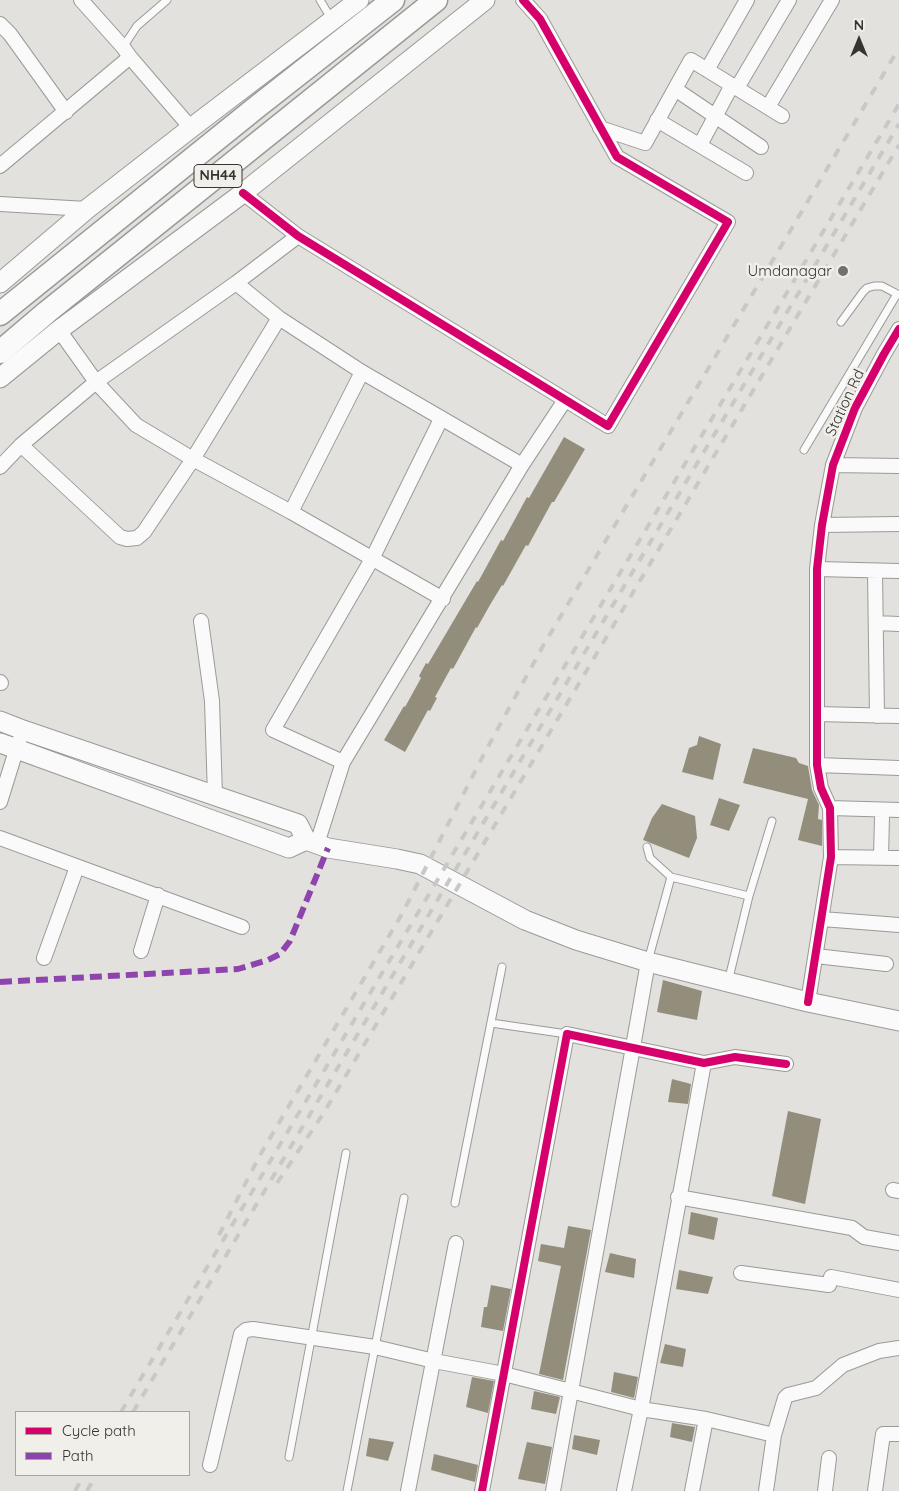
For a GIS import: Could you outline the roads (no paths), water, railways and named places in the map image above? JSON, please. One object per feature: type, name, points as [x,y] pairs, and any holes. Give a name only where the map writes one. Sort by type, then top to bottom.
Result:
[{"type":"highway","name":"NH44","points":[[0,314],[250,112],[393,0]]},
{"type":"highway","name":"NH44","points":[[0,352],[47,312],[436,0]]},
{"type":"main road","points":[[0,283],[88,209],[359,0]]},
{"type":"main road","points":[[0,378],[59,330],[242,193],[486,0]]},
{"type":"main road","points":[[0,721],[298,824],[312,842],[328,848],[420,864],[526,920],[576,940],[648,962],[808,1002],[899,1021]]},
{"type":"main road","points":[[8,747],[289,848],[312,842]]},
{"type":"street","points":[[81,0],[191,128]]},
{"type":"street","points":[[242,193],[298,236],[608,426],[694,276],[728,222],[616,157],[540,19],[523,0]]},
{"type":"street","points":[[707,70],[748,0]]},
{"type":"street","points":[[700,145],[716,116],[789,0]]},
{"type":"street","points":[[768,107],[832,0]]},
{"type":"street","points":[[0,24],[10,34],[66,112]]},
{"type":"street","points":[[0,166],[66,112],[126,52]]},
{"type":"street","points":[[600,128],[644,143],[691,60],[782,116]]},
{"type":"street","points":[[675,90],[761,147]]},
{"type":"street","points":[[657,120],[746,173]]},
{"type":"street","points":[[0,204],[88,209]]},
{"type":"street","points":[[0,467],[21,445],[96,382],[236,283],[298,236]]},
{"type":"street","points":[[236,283],[279,318],[362,372],[522,465]]},
{"type":"street","points":[[21,445],[120,537],[127,539],[137,538],[144,532],[193,459],[279,318]]},
{"type":"street","name":"Station Rd","points":[[830,808],[821,788],[817,765],[817,569],[822,524],[832,464],[856,408],[899,329]]},
{"type":"street","points":[[59,330],[96,382],[136,425],[443,599]]},
{"type":"street","points":[[291,512],[362,372]]},
{"type":"street","points":[[312,842],[343,762],[443,599],[522,465],[565,400]]},
{"type":"street","points":[[343,762],[274,730],[372,559],[441,419]]},
{"type":"street","points":[[832,464],[899,466]]},
{"type":"street","points":[[822,524],[899,524]]},
{"type":"street","points":[[817,569],[899,572]]},
{"type":"street","points":[[875,571],[877,716]]},
{"type":"street","points":[[201,621],[212,701],[214,796]]},
{"type":"street","points":[[876,623],[899,624]]},
{"type":"street","points":[[817,714],[899,716]]},
{"type":"street","points":[[0,802],[8,747],[23,730]]},
{"type":"street","points":[[817,765],[899,768]]},
{"type":"street","points":[[808,1002],[831,857],[830,808],[899,810]]},
{"type":"street","points":[[881,858],[882,816]]},
{"type":"street","points":[[0,838],[242,927]]},
{"type":"street","points":[[831,857],[899,858]]},
{"type":"street","points":[[44,958],[77,867]]},
{"type":"street","points":[[141,951],[158,895]]},
{"type":"street","points":[[822,919],[899,925]]},
{"type":"street","points":[[816,956],[886,964]]},
{"type":"street","points":[[552,1491],[572,1391],[648,962]]},
{"type":"street","points":[[482,1491],[567,1034],[704,1063],[735,1057],[786,1064]]},
{"type":"street","points":[[624,1491],[641,1409],[678,1197],[704,1063]]},
{"type":"street","points":[[678,1197],[852,1228],[864,1237],[899,1242]]},
{"type":"street","points":[[408,1491],[456,1243]]},
{"type":"street","points":[[741,1273],[829,1286],[831,1277],[899,1290]]},
{"type":"street","points":[[210,1465],[242,1334],[246,1330],[253,1329],[375,1347],[434,1361],[504,1374],[641,1409],[706,1420],[774,1435]]},
{"type":"street","points":[[766,1491],[774,1435],[785,1398],[788,1395],[816,1388],[843,1365],[879,1350],[899,1348]]},
{"type":"street","points":[[692,1491],[706,1420]]},
{"type":"street","points":[[875,1491],[883,1434],[899,1434]]},
{"type":"street","points":[[825,1491],[829,1458]]},
{"type":"lane","points":[[126,52],[137,26],[167,0]]},
{"type":"lane","points":[[320,0],[332,20]]},
{"type":"lane","points":[[804,450],[898,294],[882,286],[867,288],[841,322]]},
{"type":"lane","points":[[728,982],[749,896],[772,821]]},
{"type":"lane","points":[[647,847],[650,858],[671,876],[749,896]]},
{"type":"lane","points":[[648,962],[671,876]]},
{"type":"lane","points":[[455,1203],[502,967]]},
{"type":"lane","points":[[491,1022],[567,1034]]},
{"type":"lane","points":[[289,1457],[346,1153]]},
{"type":"lane","points":[[347,1491],[404,1198]]},
{"type":"railway","points":[[219,1235],[260,1155],[402,914],[484,754],[543,646],[899,48]]},
{"type":"railway","points":[[122,1411],[899,104]]},
{"type":"railway","points":[[134,1411],[899,124]]},
{"type":"railway","points":[[277,1183],[323,1114],[899,145]]},
{"type":"railway","points":[[75,1491],[83,1476]]},
{"type":"railway","points":[[87,1491],[95,1476]]},
{"type":"place","name":"Umdanagar","points":[[843,271]]}]
